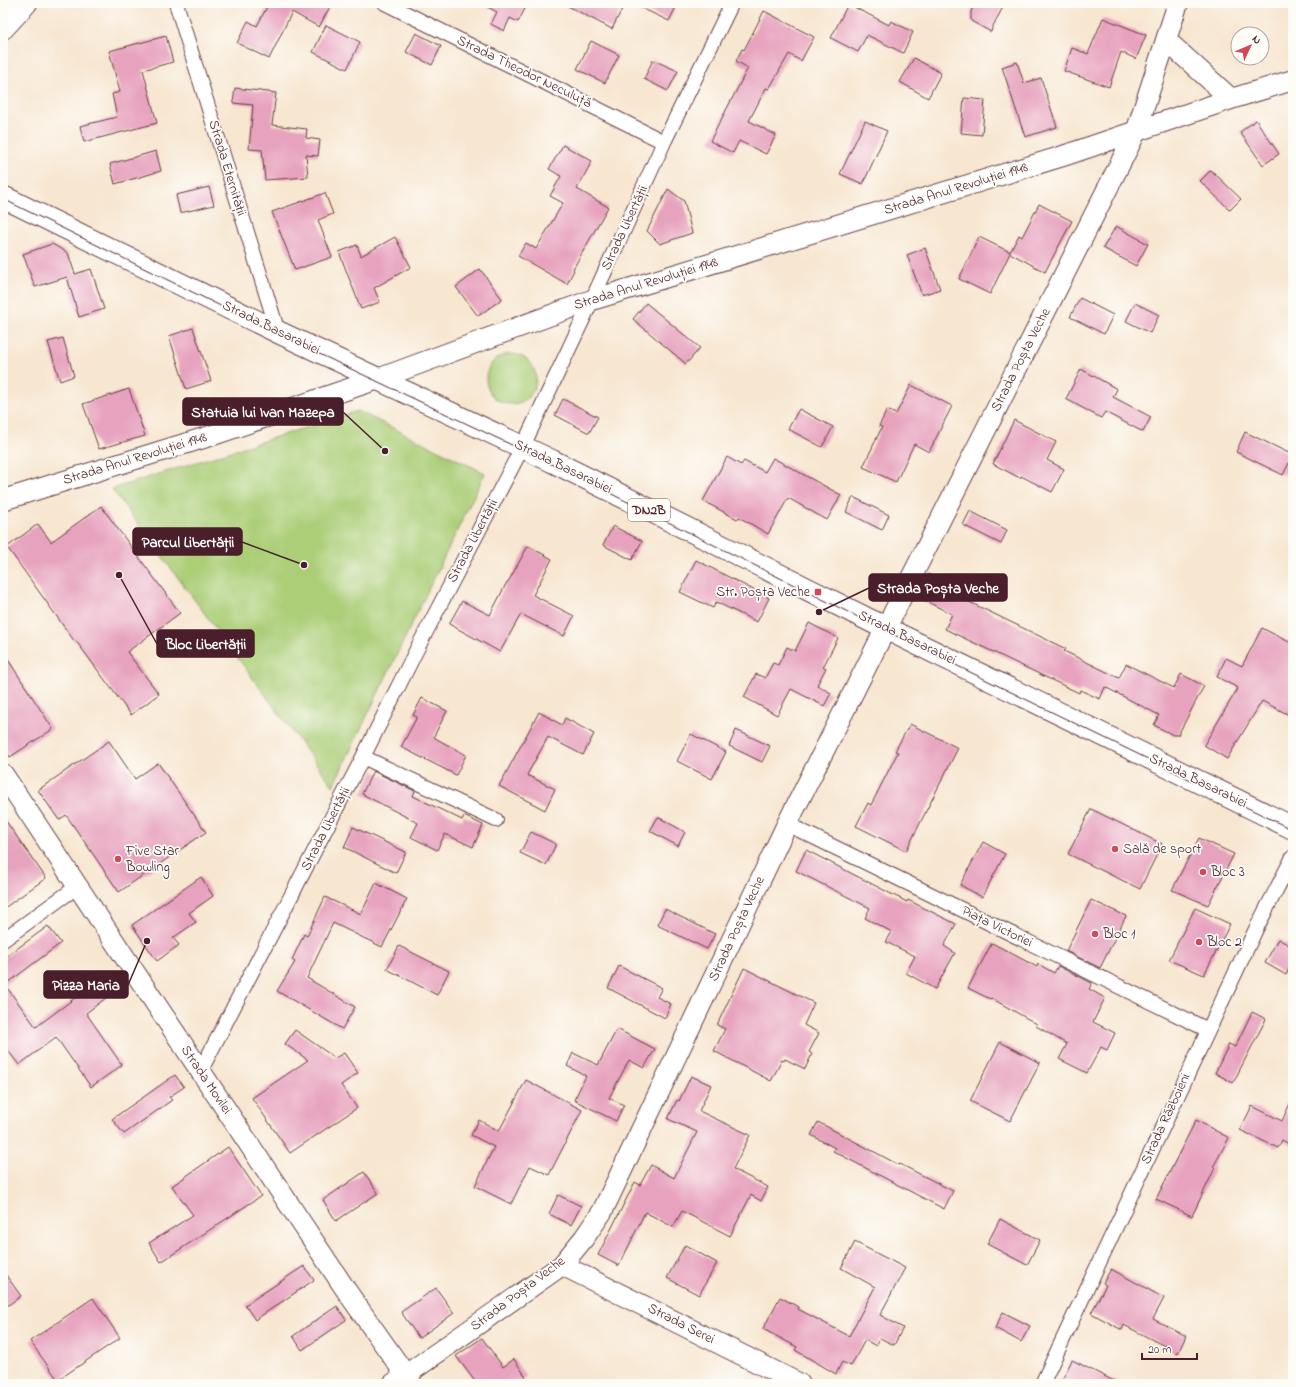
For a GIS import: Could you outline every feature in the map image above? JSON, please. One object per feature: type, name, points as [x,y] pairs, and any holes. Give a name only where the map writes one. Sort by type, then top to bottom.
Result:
[{"type":"main road","points":[[3,28],[26,3]]},
{"type":"main road","name":"Strada Basarabiei","points":[[3,197],[278,332],[522,447],[885,628],[1293,828]]},
{"type":"street","name":"Strada Eternității","points":[[176,3],[278,332]]},
{"type":"street","name":"Strada Theodor Neculuță","points":[[385,3],[664,142]]},
{"type":"street","name":"Strada Libertății","points":[[200,1072],[522,447],[592,300],[664,142],[732,3]]},
{"type":"street","name":"Strada Poșta Veche","points":[[404,1381],[562,1265],[584,1238],[602,1212],[787,824],[1136,132],[1178,3]]},
{"type":"street","points":[[1166,40],[1231,99]]},
{"type":"street","name":"Strada Anul Revoluției 1948","points":[[3,500],[210,436],[377,379],[592,300],[1056,159],[1231,99],[1293,80]]},
{"type":"street","points":[[363,757],[496,820]]},
{"type":"street","name":"Strada Movilei","points":[[3,774],[348,1293],[404,1381]]},
{"type":"street","name":"Piața Victoriei","points":[[787,824],[1208,1030]]},
{"type":"street","name":"Strada Războieni","points":[[1042,1384],[1256,929],[1293,856]]},
{"type":"street","points":[[3,940],[78,886]]},
{"type":"street","name":"Strada Serei","points":[[562,1265],[800,1384]]},
{"type":"green space","points":[[511,354],[521,356],[529,361],[534,369],[536,379],[534,389],[529,397],[521,402],[511,404],[501,402],[493,397],[488,389],[486,379],[488,369],[493,361],[501,356]]},
{"type":"green space","points":[[358,411],[485,473],[333,786],[112,489]]},
{"type":"building","points":[[269,3],[332,3],[319,27],[292,12],[269,59],[237,43],[248,21],[257,26]]},
{"type":"building","points":[[480,3],[528,3],[518,22],[510,18],[504,31],[491,24],[497,12]]},
{"type":"building","points":[[562,3],[625,3],[612,29]]},
{"type":"building","points":[[631,3],[678,3],[669,21]]},
{"type":"building","points":[[976,3],[1005,3],[991,32],[971,21],[971,11]]},
{"type":"building","points":[[848,4],[889,25],[891,21],[913,32],[903,53],[867,35],[858,52],[831,38]]},
{"type":"building","points":[[764,11],[814,37],[801,61],[789,54],[769,89],[766,88],[749,121],[776,135],[766,154],[739,141],[733,153],[710,141],[748,68],[736,61],[742,49],[744,50]]},
{"type":"building","points":[[1103,18],[1146,35],[1136,59],[1121,52],[1109,87],[1064,71],[1072,48],[1088,54]]},
{"type":"building","points":[[326,25],[360,42],[347,69],[313,52]]},
{"type":"building","points":[[416,33],[441,46],[432,65],[406,52]]},
{"type":"building","points":[[166,36],[173,62],[143,70],[157,123],[84,142],[80,126],[117,117],[112,94],[120,92],[109,51]]},
{"type":"building","points":[[591,41],[619,55],[605,83],[577,69]]},
{"type":"building","points":[[914,58],[941,73],[928,98],[900,82]]},
{"type":"building","points":[[653,60],[678,71],[668,91],[644,79]]},
{"type":"building","points":[[1017,62],[1024,83],[1041,78],[1057,127],[1025,137],[1002,67]]},
{"type":"building","points":[[235,88],[276,93],[272,125],[307,129],[306,138],[320,140],[318,156],[306,155],[308,177],[265,180],[262,150],[249,149],[253,105],[233,103]]},
{"type":"building","points":[[964,98],[985,100],[982,135],[961,133]]},
{"type":"building","points":[[1256,120],[1279,154],[1263,165],[1240,132]]},
{"type":"building","points":[[865,121],[887,131],[863,184],[840,174]]},
{"type":"building","points":[[563,145],[592,161],[577,189],[608,207],[573,269],[574,270],[567,284],[518,256],[526,243],[536,249],[563,203],[550,196],[561,176],[549,169]]},
{"type":"building","points":[[156,151],[161,171],[115,184],[110,164]]},
{"type":"building","points":[[1211,170],[1241,199],[1230,210],[1200,181]]},
{"type":"building","points":[[209,187],[214,205],[180,213],[176,195]]},
{"type":"building","points":[[668,189],[684,201],[692,233],[660,244],[647,231]]},
{"type":"building","points":[[325,193],[333,214],[318,220],[332,257],[295,270],[272,212]]},
{"type":"building","points":[[1039,204],[1072,221],[1045,272],[1010,253],[990,294],[959,279],[979,237],[1010,252],[1019,235],[1022,237]]},
{"type":"building","points":[[1116,226],[1148,244],[1136,266],[1103,248]]},
{"type":"building","points":[[395,237],[411,267],[374,288],[380,302],[361,309],[339,252],[357,245],[361,256]]},
{"type":"building","points":[[52,244],[68,253],[75,274],[91,269],[104,309],[79,317],[67,277],[35,287],[23,254]]},
{"type":"building","points":[[925,248],[940,289],[922,295],[907,255]]},
{"type":"building","points":[[480,269],[502,299],[478,316],[456,287]]},
{"type":"building","points":[[1080,298],[1113,315],[1104,334],[1070,317]]},
{"type":"building","points":[[646,303],[700,348],[686,364],[633,319]]},
{"type":"building","points":[[1135,303],[1159,315],[1150,333],[1126,321]]},
{"type":"building","points":[[193,328],[211,381],[186,389],[169,336]]},
{"type":"building","points":[[63,338],[74,376],[60,381],[48,342]]},
{"type":"building","points":[[1081,369],[1117,389],[1113,397],[1151,417],[1143,432],[1105,412],[1101,418],[1066,399]]},
{"type":"building","points":[[911,385],[952,406],[929,452],[914,444],[896,482],[863,467],[882,427],[879,426],[887,410],[896,414]]},
{"type":"building","points":[[129,389],[145,436],[99,449],[83,404]]},
{"type":"building","points":[[563,399],[598,417],[589,433],[555,415]]},
{"type":"building","points":[[799,409],[833,427],[822,447],[788,429]]},
{"type":"building","points":[[1014,420],[1056,442],[1047,460],[1064,469],[1052,492],[993,464]]},
{"type":"building","points":[[1245,432],[1293,455],[1283,475],[1236,452]]},
{"type":"building","points":[[727,457],[741,465],[744,461],[765,472],[773,458],[841,495],[827,520],[788,498],[768,534],[739,517],[737,519],[703,501]]},
{"type":"building","points":[[853,497],[889,515],[882,530],[846,512]]},
{"type":"building","points":[[101,506],[180,613],[127,652],[159,694],[131,715],[76,641],[75,642],[7,547],[38,524],[51,542]]},
{"type":"building","points":[[970,511],[1007,530],[1001,544],[963,525]]},
{"type":"building","points":[[613,526],[642,541],[632,560],[603,545]]},
{"type":"building","points":[[528,546],[552,559],[533,595],[574,616],[564,636],[521,614],[500,652],[449,624],[462,601],[490,615]]},
{"type":"building","points":[[696,560],[769,598],[757,622],[716,602],[713,608],[680,592]]},
{"type":"building","points":[[928,574],[956,588],[953,594],[1066,649],[1064,651],[1119,678],[1126,664],[1174,688],[1181,674],[1204,686],[1178,735],[1173,735],[1154,725],[1159,715],[1105,687],[1100,699],[1080,690],[1079,693],[945,629],[952,614],[917,597]]},
{"type":"building","points":[[809,623],[838,638],[823,667],[826,668],[817,685],[831,693],[824,706],[791,689],[777,715],[744,697],[756,674],[765,678],[773,663],[778,665],[787,647],[795,651]]},
{"type":"building","points":[[1262,628],[1293,644],[1293,717],[1262,701],[1227,759],[1204,745],[1238,688],[1217,677],[1226,658],[1242,666]]},
{"type":"building","points":[[3,652],[53,729],[10,757],[3,745]]},
{"type":"building","points":[[422,698],[447,711],[434,736],[435,738],[466,755],[456,775],[401,747],[417,717],[413,715]]},
{"type":"building","points":[[539,712],[562,725],[565,718],[594,734],[583,755],[548,737],[527,775],[555,789],[545,810],[499,786]]},
{"type":"building","points":[[910,724],[958,748],[906,851],[856,826],[868,803],[871,805],[898,752],[895,751]]},
{"type":"building","points":[[736,730],[770,746],[762,762],[729,746]]},
{"type":"building","points":[[691,734],[726,752],[712,779],[677,761]]},
{"type":"building","points":[[109,741],[135,779],[158,763],[206,832],[119,892],[66,815],[59,820],[38,790]]},
{"type":"building","points":[[373,771],[415,791],[413,796],[462,820],[464,816],[483,825],[473,847],[445,834],[437,850],[411,837],[418,823],[362,794]]},
{"type":"building","name":"Sală de sport","points":[[1091,809],[1162,844],[1140,889],[1068,854]]},
{"type":"building","points":[[3,817],[46,878],[3,909]]},
{"type":"building","points":[[658,817],[685,832],[678,846],[650,831]]},
{"type":"building","points":[[353,827],[406,852],[396,873],[344,847]]},
{"type":"building","points":[[531,832],[556,844],[546,865],[520,853]]},
{"type":"building","name":"Bloc 3","points":[[1199,838],[1234,854],[1208,905],[1172,890]]},
{"type":"building","points":[[983,842],[1005,854],[982,897],[960,885]]},
{"type":"building","points":[[806,850],[907,902],[908,900],[956,924],[944,946],[955,953],[935,989],[906,973],[915,956],[886,942],[892,932],[865,918],[870,908],[796,871]]},
{"type":"building","points":[[201,877],[213,896],[189,913],[196,922],[173,938],[179,945],[157,961],[132,925]]},
{"type":"building","points":[[376,883],[407,899],[382,947],[333,923],[307,978],[355,1007],[342,1029],[277,991],[295,962],[292,960],[304,934],[307,936],[325,897],[361,914]]},
{"type":"building","name":"Bloc 1","points":[[1091,900],[1126,916],[1100,968],[1066,951]]},
{"type":"building","name":"Bloc 2","points":[[1195,908],[1230,924],[1204,975],[1169,960]]},
{"type":"building","points":[[665,909],[715,934],[707,949],[657,925]]},
{"type":"building","points":[[48,926],[61,943],[5,985],[36,1027],[103,977],[114,992],[86,1013],[122,1065],[91,1087],[56,1037],[19,1065],[3,1044],[3,959]]},
{"type":"building","points":[[1278,939],[1293,947],[1293,961],[1286,975],[1265,963]]},
{"type":"building","points":[[992,943],[1037,967],[1038,964],[1054,973],[1058,966],[1092,983],[1089,989],[1105,998],[1093,1022],[1115,1033],[1107,1050],[1101,1047],[1087,1073],[1059,1059],[1067,1044],[1036,1026],[1037,1024],[991,998],[990,999],[968,988]]},
{"type":"building","points":[[399,946],[449,971],[437,995],[387,969]]},
{"type":"building","points":[[619,966],[662,988],[657,997],[671,1004],[665,1018],[608,988]]},
{"type":"building","points":[[744,968],[814,1003],[804,1025],[819,1033],[809,1052],[812,1054],[805,1069],[785,1059],[784,1061],[782,1060],[771,1081],[714,1051],[725,1029],[717,1025]]},
{"type":"building","points":[[1252,1012],[1266,1019],[1233,1083],[1215,1073],[1229,1044],[1235,1047]]},
{"type":"building","points":[[617,1029],[655,1049],[644,1068],[629,1060],[609,1098],[624,1105],[616,1121],[574,1100],[586,1076],[567,1066],[573,1053],[598,1065]]},
{"type":"building","points":[[295,1030],[335,1058],[344,1053],[358,1073],[341,1085],[357,1108],[290,1153],[252,1098],[308,1060],[285,1044]]},
{"type":"building","points":[[1000,1042],[1040,1063],[1010,1121],[970,1101]]},
{"type":"building","points":[[175,1075],[184,1087],[169,1097],[172,1100],[124,1134],[112,1119]]},
{"type":"building","points":[[691,1076],[711,1085],[699,1111],[750,1135],[733,1169],[768,1187],[761,1201],[751,1195],[730,1236],[682,1211],[673,1227],[645,1212],[619,1266],[598,1255],[635,1182],[640,1185],[651,1165],[674,1178],[697,1132],[668,1119],[677,1100],[679,1101]]},
{"type":"building","points":[[526,1080],[582,1110],[549,1175],[530,1166],[511,1204],[475,1186],[494,1147],[471,1135],[479,1120],[499,1131]]},
{"type":"building","points":[[1293,1097],[1293,1146],[1282,1140],[1278,1148],[1240,1130],[1252,1106],[1282,1121]]},
{"type":"building","points":[[1196,1120],[1229,1138],[1213,1167],[1215,1168],[1192,1216],[1156,1199]]},
{"type":"building","points":[[818,1122],[899,1165],[900,1164],[953,1191],[944,1209],[833,1151],[835,1148],[811,1135]]},
{"type":"building","points":[[228,1147],[261,1196],[161,1262],[149,1243],[193,1215],[172,1186]]},
{"type":"building","points":[[364,1172],[378,1193],[336,1221],[323,1200]]},
{"type":"building","points":[[558,1195],[581,1206],[571,1225],[549,1214]]},
{"type":"building","points":[[1000,1219],[1040,1240],[1027,1265],[987,1244]]},
{"type":"building","points":[[855,1242],[905,1268],[880,1315],[903,1328],[894,1345],[880,1338],[876,1346],[865,1340],[851,1366],[842,1362],[836,1374],[795,1350],[797,1347],[763,1329],[780,1297],[799,1307],[798,1309],[849,1336],[875,1287],[841,1268]]},
{"type":"building","points":[[685,1245],[717,1263],[699,1295],[667,1278]]},
{"type":"building","points":[[304,1266],[314,1280],[255,1320],[245,1305]]},
{"type":"building","points":[[1111,1269],[1164,1298],[1153,1319],[1186,1336],[1178,1353],[1124,1325],[1122,1330],[1091,1313],[1106,1285],[1103,1283]]},
{"type":"building","points":[[3,1271],[21,1296],[3,1309]]},
{"type":"building","points":[[436,1288],[454,1313],[419,1338],[401,1312]]},
{"type":"building","points":[[93,1298],[120,1338],[58,1380],[30,1341]]},
{"type":"building","points":[[337,1306],[346,1320],[302,1350],[293,1336]]},
{"type":"building","points":[[1003,1312],[1030,1326],[1021,1342],[995,1328]]},
{"type":"building","points":[[482,1338],[503,1367],[514,1359],[526,1377],[515,1384],[477,1384],[456,1356]]},
{"type":"building","points":[[1072,1360],[1120,1384],[1060,1384]]},
{"type":"tram line","points":[[3,199],[294,342],[516,447],[880,628],[1293,830]]},
{"type":"place","name":"Statuia lui Ivan Mazepa","points":[[385,451]]},
{"type":"place","name":"Parcul Libertății","points":[[304,565]]},
{"type":"place","name":"Bloc Libertății","points":[[119,575]]},
{"type":"place","name":"Str. Poșta Veche","points":[[818,592]]},
{"type":"place","name":"Strada Poșta Veche","points":[[819,612]]},
{"type":"place","name":"Sală de sport","points":[[1115,849]]},
{"type":"place","name":"Five Star Bowling","points":[[118,859]]},
{"type":"place","name":"Bloc 3","points":[[1203,872]]},
{"type":"place","name":"Bloc 1","points":[[1095,934]]},
{"type":"place","name":"Pizza Maria","points":[[147,941]]},
{"type":"place","name":"Bloc 2","points":[[1199,942]]}]
